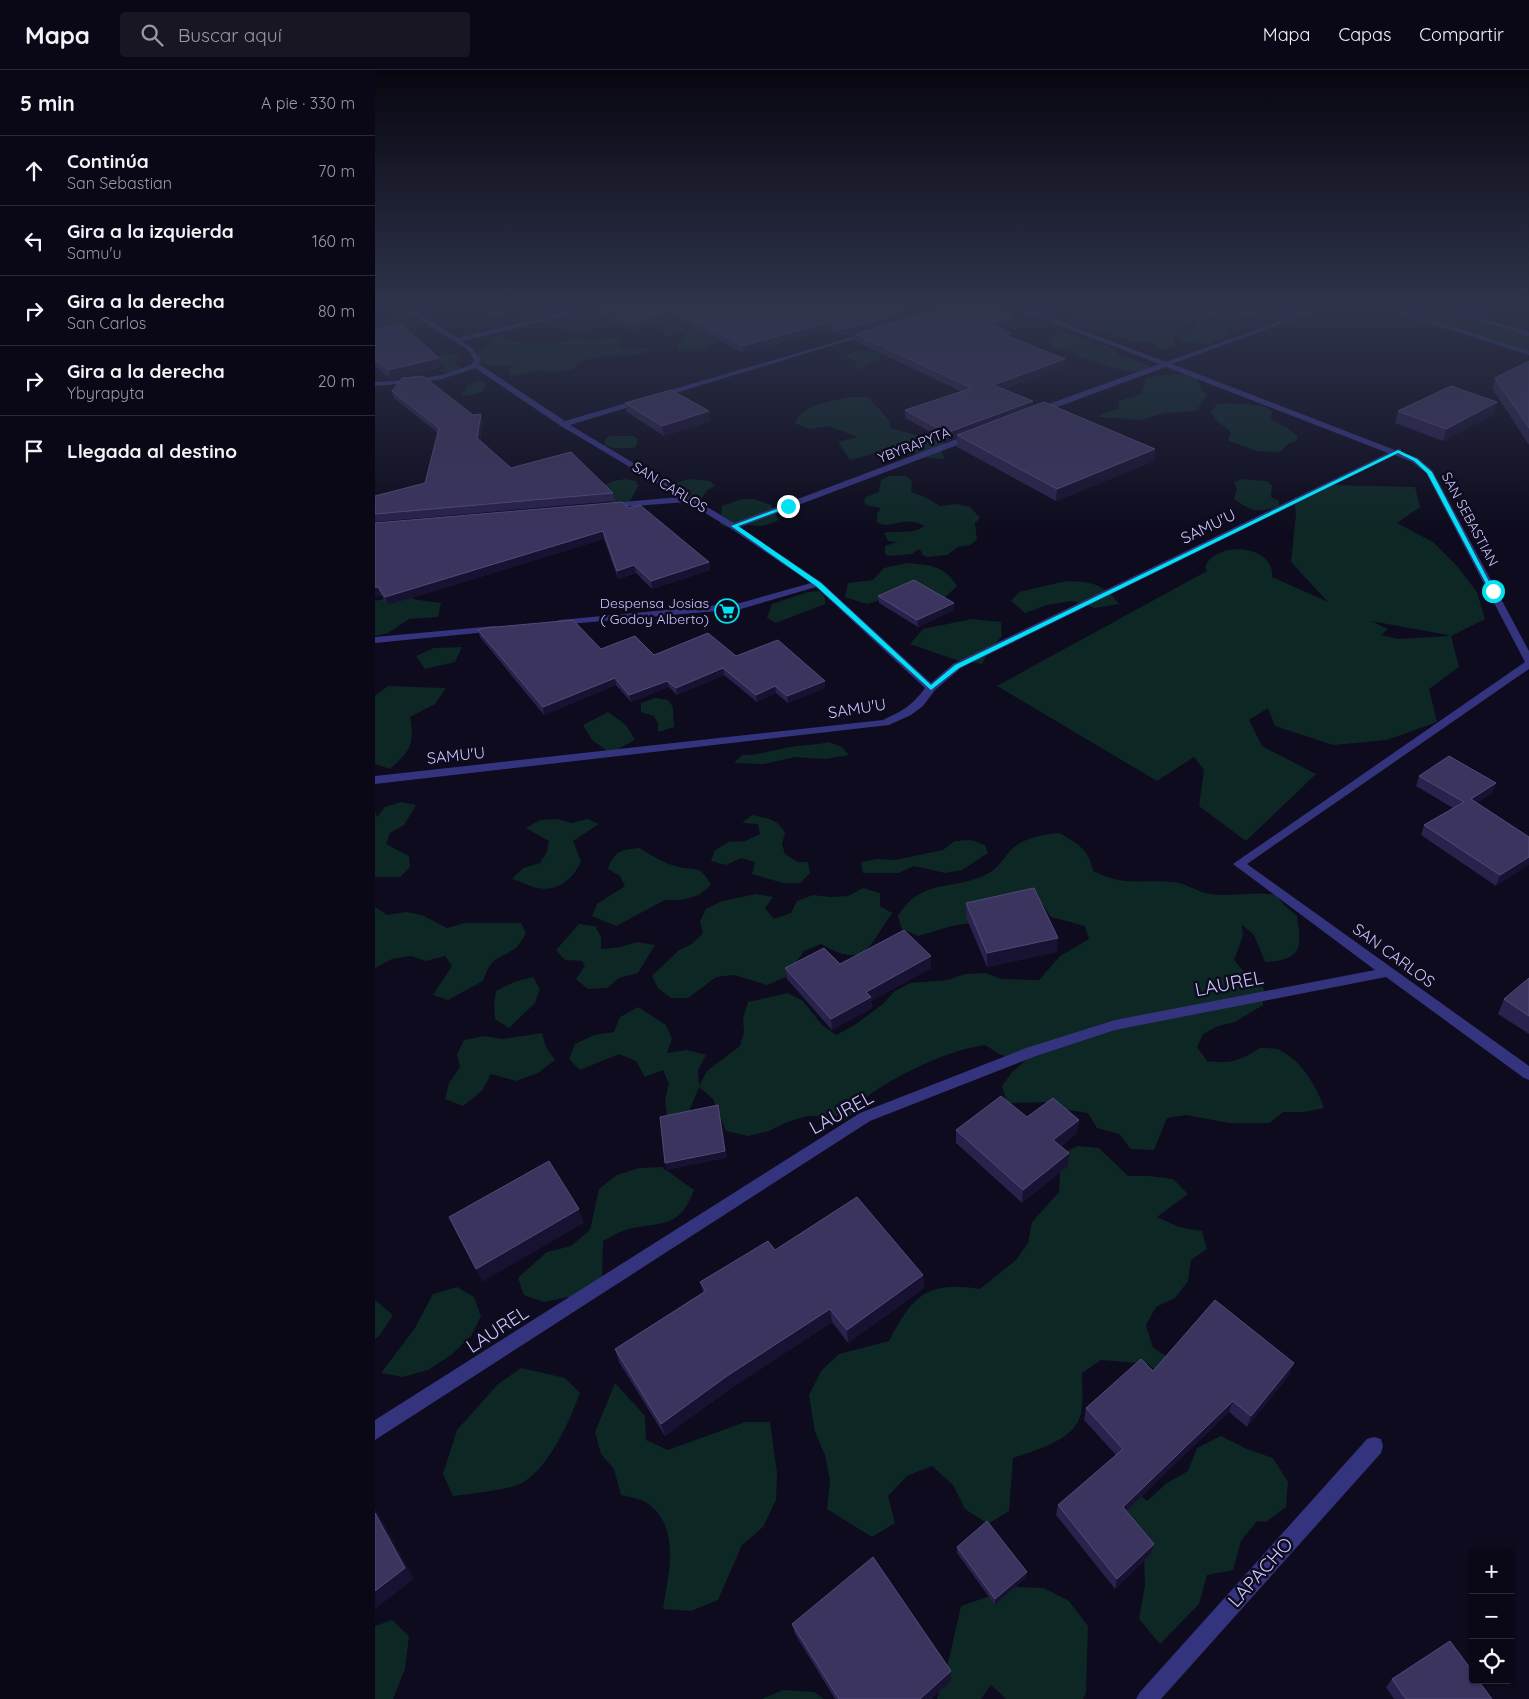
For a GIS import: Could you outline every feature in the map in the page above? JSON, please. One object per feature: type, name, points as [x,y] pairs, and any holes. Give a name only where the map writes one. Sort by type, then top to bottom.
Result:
[{"type":"street","points":[[375,384],[404,381]]},
{"type":"street","name":"SAN CARLOS","points":[[499,381],[564,424],[691,499],[818,584],[931,688]]},
{"type":"street","points":[[564,424],[707,381]]},
{"type":"street","points":[[1029,415],[1119,381]]},
{"type":"street","name":"SAN SEBASTIAN","points":[[1214,381],[1398,452],[1415,460],[1429,472],[1529,660]]},
{"type":"street","name":"YBYRAPYTA","points":[[733,526],[983,432]]},
{"type":"street","name":"SAMU'U","points":[[375,780],[885,723],[907,713],[919,704],[931,688],[957,666],[1398,452]]},
{"type":"street","points":[[602,507],[691,499]]},
{"type":"street","points":[[553,624],[741,606],[818,584]]},
{"type":"street","points":[[375,640],[503,628]]},
{"type":"street","name":"SAN CARLOS","points":[[1529,664],[1239,864],[1529,1074]]},
{"type":"street","name":"LAUREL","points":[[375,1431],[785,1167],[865,1118],[1031,1052],[1115,1025],[1388,972]]},
{"type":"street","name":"LAPACHO","points":[[1147,1699],[1374,1446]]},
{"type":"green space","points":[[477,381],[487,382],[482,392],[468,396],[461,395],[468,388],[466,386]]},
{"type":"green space","points":[[1145,381],[1198,381],[1207,395],[1196,411],[1165,413],[1140,420],[1098,417],[1103,413],[1119,409],[1118,401],[1142,394]]},
{"type":"green space","points":[[849,397],[868,397],[889,420],[890,428],[945,443],[942,452],[944,459],[922,457],[908,449],[886,450],[850,460],[838,442],[858,437],[828,426],[809,429],[795,423],[799,416],[811,407]]},
{"type":"green space","points":[[1217,404],[1266,407],[1272,411],[1271,420],[1286,427],[1298,436],[1296,441],[1288,444],[1280,452],[1257,451],[1229,441],[1231,433],[1212,416],[1211,412]]},
{"type":"green space","points":[[609,436],[634,436],[637,439],[637,444],[634,448],[613,448],[605,445],[605,440]]},
{"type":"green space","points":[[890,476],[906,476],[912,481],[911,492],[925,497],[940,506],[958,504],[970,507],[980,518],[975,523],[977,540],[970,545],[958,547],[947,555],[927,557],[922,555],[922,552],[918,549],[912,554],[888,556],[885,553],[885,546],[897,542],[888,541],[884,533],[910,531],[924,526],[910,522],[887,525],[877,522],[877,514],[881,508],[866,505],[864,502],[866,497],[879,492],[881,480]]},
{"type":"green space","points":[[625,479],[636,481],[638,486],[630,501],[620,504],[601,499],[604,485]]},
{"type":"green space","points":[[688,479],[710,481],[715,486],[707,490],[701,500],[677,493],[674,488],[676,483]]},
{"type":"green space","points":[[1242,479],[1267,481],[1272,486],[1271,497],[1279,501],[1279,506],[1265,510],[1255,510],[1246,507],[1234,499],[1237,489],[1234,482]]},
{"type":"green space","points":[[1325,485],[1415,487],[1420,507],[1397,523],[1433,542],[1457,566],[1477,592],[1485,619],[1451,636],[1459,667],[1429,689],[1437,722],[1387,740],[1333,745],[1275,726],[1268,708],[1249,720],[1262,746],[1316,774],[1246,841],[1199,806],[1204,770],[1194,757],[1157,781],[997,686],[1207,571],[1205,567],[1211,558],[1231,550],[1243,549],[1255,552],[1264,558],[1270,566],[1272,577],[1328,602],[1291,562],[1296,513],[1294,498]],"holes":[[[1371,621],[1448,635],[1399,639],[1381,635],[1388,629]]]},
{"type":"green space","points":[[742,499],[754,499],[771,505],[779,520],[762,526],[730,527],[720,524],[722,506]]},
{"type":"green space","points":[[907,563],[936,567],[947,574],[957,586],[944,598],[891,597],[867,604],[845,597],[848,583],[873,580],[884,568]]},
{"type":"green space","points":[[1066,581],[1096,585],[1108,592],[1119,604],[1095,608],[1072,601],[1047,605],[1025,613],[1011,601],[1019,592]]},
{"type":"green space","points":[[820,591],[825,598],[825,604],[776,623],[767,618],[772,604],[808,592]]},
{"type":"green space","points":[[399,595],[441,603],[438,617],[409,619],[388,633],[375,636],[375,601]]},
{"type":"green space","points":[[972,619],[1001,622],[1002,636],[989,650],[982,664],[956,660],[910,644],[923,629]]},
{"type":"green space","points":[[462,647],[455,662],[425,669],[416,656],[434,648]]},
{"type":"green space","points":[[388,686],[446,688],[435,704],[410,717],[412,735],[409,747],[390,769],[375,764],[375,696]]},
{"type":"green space","points":[[655,698],[668,700],[673,707],[674,727],[658,732],[658,724],[654,716],[641,712],[641,703]]},
{"type":"green space","points":[[608,712],[626,725],[635,740],[610,753],[592,740],[583,725]]},
{"type":"green space","points":[[829,742],[842,747],[849,755],[825,759],[795,757],[764,764],[734,763],[742,755],[759,754]]},
{"type":"green space","points":[[401,802],[416,805],[404,825],[390,833],[386,844],[409,856],[410,867],[400,877],[375,877],[375,811],[377,817],[385,807]]},
{"type":"green space","points":[[752,815],[767,818],[779,825],[785,833],[782,844],[785,854],[798,862],[808,862],[810,873],[800,883],[783,883],[752,874],[755,862],[741,858],[726,865],[711,861],[715,850],[729,842],[745,841],[760,834],[758,824],[742,823]]},
{"type":"green space","points":[[558,819],[571,823],[588,819],[599,824],[573,841],[581,861],[574,873],[559,886],[545,889],[512,879],[523,868],[540,863],[547,852],[549,841],[526,828],[540,820]]},
{"type":"green space","points":[[1059,833],[1082,848],[1089,858],[1093,871],[1104,876],[1124,881],[1178,883],[1210,894],[1276,895],[1297,916],[1299,944],[1297,950],[1293,955],[1277,961],[1265,962],[1254,935],[1242,925],[1243,936],[1234,960],[1244,972],[1261,979],[1264,991],[1263,1005],[1235,1022],[1218,1026],[1203,1034],[1197,1047],[1207,1061],[1216,1062],[1229,1062],[1246,1056],[1260,1048],[1279,1050],[1294,1060],[1307,1074],[1324,1108],[1304,1112],[1283,1112],[1270,1123],[1229,1123],[1186,1115],[1167,1118],[1154,1150],[1131,1149],[1119,1134],[1097,1128],[1088,1113],[1068,1110],[1048,1102],[1007,1103],[1002,1086],[1012,1072],[1026,1060],[1001,1055],[985,1045],[944,1056],[902,1075],[870,1094],[850,1116],[807,1116],[787,1122],[769,1131],[748,1136],[726,1131],[713,1099],[699,1087],[688,1114],[667,1117],[665,1100],[669,1084],[663,1070],[645,1077],[636,1061],[619,1054],[580,1070],[569,1059],[575,1044],[594,1035],[614,1032],[620,1017],[638,1007],[666,1025],[672,1039],[667,1053],[687,1050],[706,1055],[698,1070],[699,1086],[707,1071],[740,1046],[744,1032],[743,1018],[748,1002],[788,993],[803,1001],[822,1025],[836,1035],[853,1026],[883,1004],[895,991],[910,983],[948,980],[965,974],[985,973],[1002,979],[1039,980],[1060,956],[1089,939],[1085,926],[1051,917],[1043,905],[1027,899],[970,923],[918,936],[902,929],[898,916],[907,904],[917,896],[937,887],[972,880],[985,875],[1022,842],[1040,836]]},
{"type":"green space","points":[[971,840],[985,845],[988,853],[962,870],[945,873],[914,866],[899,873],[863,873],[861,862],[877,859],[895,860],[943,850],[955,841]]},
{"type":"green space","points":[[639,848],[670,865],[699,870],[711,885],[699,895],[682,900],[665,900],[616,926],[592,916],[597,904],[625,886],[620,876],[608,869],[613,858],[619,852]]},
{"type":"green space","points":[[863,888],[880,893],[880,906],[892,913],[871,945],[857,955],[836,952],[821,944],[804,951],[786,977],[767,985],[734,975],[716,977],[688,998],[671,998],[658,988],[652,976],[679,950],[692,944],[703,933],[700,921],[706,909],[722,901],[756,894],[773,897],[765,908],[774,919],[791,913],[797,901],[813,895],[848,896]]},
{"type":"green space","points":[[375,907],[387,915],[406,912],[422,915],[447,928],[465,923],[521,923],[526,933],[517,947],[496,959],[489,966],[483,981],[448,1000],[433,995],[452,966],[445,956],[426,961],[411,956],[392,959],[375,968]]},
{"type":"green space","points":[[579,924],[595,926],[601,937],[601,949],[620,947],[638,942],[655,945],[638,973],[619,978],[607,988],[588,989],[576,979],[585,966],[582,961],[565,960],[556,950]]},
{"type":"green space","points":[[533,977],[540,989],[535,1003],[509,1028],[495,1019],[496,991],[514,982]]},
{"type":"green space","points":[[542,1033],[546,1047],[555,1060],[538,1073],[516,1081],[491,1074],[482,1091],[463,1106],[445,1099],[449,1083],[460,1067],[457,1054],[464,1040],[484,1036],[503,1039]]},
{"type":"green space","points":[[1078,1146],[1099,1148],[1128,1176],[1173,1179],[1188,1194],[1157,1217],[1179,1227],[1202,1231],[1207,1249],[1191,1260],[1188,1281],[1175,1298],[1156,1307],[1146,1325],[1153,1348],[1174,1361],[1167,1381],[1148,1364],[1101,1360],[1082,1373],[1083,1399],[1080,1418],[1072,1430],[1057,1441],[1013,1458],[1009,1511],[988,1524],[965,1509],[953,1485],[932,1466],[907,1476],[888,1496],[895,1523],[872,1537],[827,1509],[830,1480],[825,1455],[815,1432],[809,1395],[821,1371],[839,1354],[889,1341],[906,1312],[914,1302],[924,1295],[947,1287],[980,1289],[1016,1260],[1028,1243],[1032,1222],[1059,1192],[1061,1154]]},
{"type":"green space","points":[[662,1167],[694,1190],[688,1203],[676,1217],[669,1221],[626,1230],[603,1241],[602,1279],[591,1301],[568,1297],[544,1302],[524,1295],[518,1278],[547,1252],[571,1246],[590,1230],[599,1189],[617,1175],[639,1168]]},
{"type":"green space","points":[[457,1287],[474,1297],[481,1316],[471,1336],[451,1355],[428,1370],[403,1377],[381,1373],[415,1328],[433,1294]]},
{"type":"green space","points":[[375,1300],[393,1315],[380,1335],[375,1339]]},
{"type":"green space","points":[[521,1368],[565,1378],[580,1393],[564,1430],[541,1467],[522,1483],[500,1489],[453,1496],[443,1474],[457,1430],[497,1385]]},
{"type":"green space","points":[[615,1383],[645,1416],[646,1440],[668,1450],[745,1422],[770,1422],[777,1473],[776,1500],[763,1527],[742,1545],[718,1600],[691,1611],[663,1609],[670,1552],[669,1538],[665,1525],[658,1513],[647,1503],[621,1495],[614,1469],[601,1454],[595,1432]]},
{"type":"green space","points":[[1221,1436],[1247,1449],[1273,1458],[1288,1482],[1286,1507],[1266,1522],[1257,1521],[1241,1541],[1233,1570],[1207,1575],[1199,1604],[1160,1644],[1139,1619],[1145,1585],[1144,1554],[1124,1529],[1127,1483],[1147,1501],[1167,1483],[1188,1471],[1197,1448]]},
{"type":"green space","points":[[1016,1587],[1044,1588],[1069,1601],[1088,1626],[1086,1693],[1083,1699],[1006,1699],[991,1685],[981,1699],[937,1699],[946,1672],[961,1606]]},
{"type":"green space","points":[[392,1620],[409,1636],[405,1669],[393,1699],[375,1699],[375,1626]]},
{"type":"green space","points":[[783,1690],[814,1692],[824,1699],[762,1699]]},
{"type":"building","points":[[400,381],[429,381],[473,415],[481,414],[477,438],[511,468],[571,452],[613,493],[375,514],[375,496],[425,483],[439,428],[392,391]]},
{"type":"building","points":[[957,381],[1004,381],[993,385],[1033,401],[946,433],[905,410],[972,388]]},
{"type":"building","points":[[1497,381],[1529,381],[1529,428]]},
{"type":"building","points":[[1451,386],[1497,402],[1446,429],[1398,411]]},
{"type":"building","points":[[671,390],[709,411],[662,426],[625,403]]},
{"type":"building","points":[[1044,402],[1155,449],[1057,489],[957,435]]},
{"type":"building","points":[[622,502],[629,508],[640,505],[709,562],[651,581],[634,565],[617,571],[603,531],[385,597],[378,587],[375,587],[375,523]]},
{"type":"building","points":[[914,580],[954,603],[917,620],[878,596]]},
{"type":"building","points":[[573,620],[601,649],[635,636],[654,655],[708,633],[736,656],[778,640],[825,681],[787,696],[775,686],[756,695],[723,668],[676,688],[667,681],[629,695],[615,678],[543,707],[478,630]]},
{"type":"building","points":[[1449,756],[1496,783],[1471,799],[1529,837],[1529,857],[1500,875],[1424,825],[1464,802],[1419,776]]},
{"type":"building","points":[[1034,888],[1058,938],[987,953],[966,903]]},
{"type":"building","points":[[904,930],[931,956],[866,992],[871,997],[831,1019],[785,968],[824,948],[840,964]]},
{"type":"building","points":[[1529,978],[1529,1016],[1504,999]]},
{"type":"building","points":[[1001,1096],[1027,1117],[1053,1098],[1079,1120],[1053,1140],[1069,1153],[1023,1190],[956,1130]]},
{"type":"building","points":[[718,1105],[725,1151],[665,1163],[660,1117]]},
{"type":"building","points":[[549,1161],[579,1209],[476,1269],[449,1217]]},
{"type":"building","points":[[857,1197],[923,1275],[847,1330],[830,1309],[727,1376],[661,1424],[615,1349],[706,1291],[700,1282],[768,1241],[775,1250]]},
{"type":"building","points":[[1215,1300],[1294,1363],[1251,1416],[1233,1401],[1123,1507],[1154,1544],[1117,1579],[1058,1505],[1123,1449],[1086,1408],[1141,1359],[1153,1371]]},
{"type":"building","points":[[375,1513],[405,1568],[375,1591]]},
{"type":"building","points":[[987,1521],[1027,1572],[995,1599],[957,1547]]},
{"type":"building","points":[[873,1557],[951,1671],[920,1699],[839,1699],[792,1624]]},
{"type":"building","points":[[1450,1641],[1469,1667],[1469,1684],[1481,1684],[1492,1699],[1406,1699],[1392,1679]]},
{"type":"place","name":"Despensa Josias ( Godoy Alberto)","points":[[727,611]]},
{"type":"route","points":[[788,506],[733,526],[818,584],[931,688],[957,666],[1398,452],[1415,460],[1429,472],[1493,591]]}]
